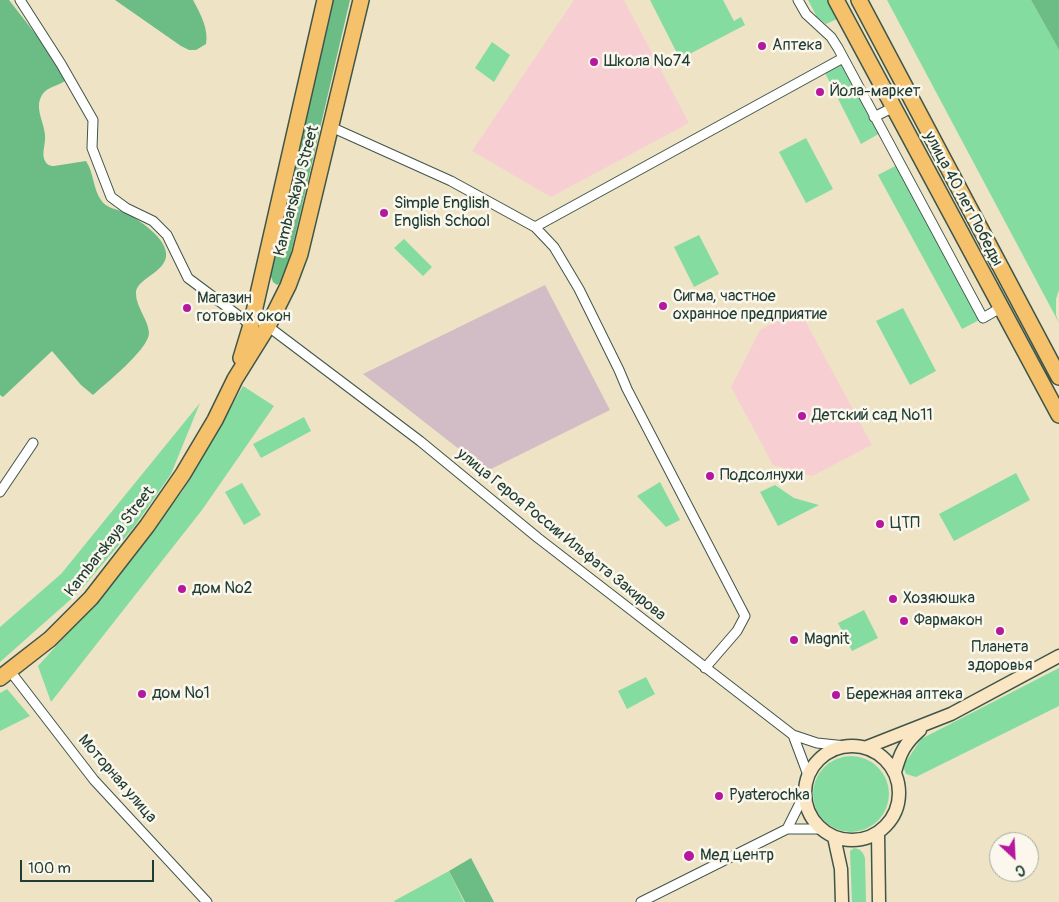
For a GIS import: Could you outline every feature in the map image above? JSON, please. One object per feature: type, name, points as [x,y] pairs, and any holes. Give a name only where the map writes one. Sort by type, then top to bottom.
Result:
[{"type":"main road","name":"Kambarskaya Street","points":[[235,379],[252,320],[325,0]]},
{"type":"main road","name":"Kambarskaya Street","points":[[5,674],[50,639],[91,598],[147,526],[215,420],[235,379],[268,326],[288,286],[300,254],[361,0]]},
{"type":"main road","name":"улица 40 лет Победы","points":[[836,0],[1059,415]]},
{"type":"main road","name":"улица 40 лет Победы","points":[[859,0],[1059,377]]},
{"type":"main road","points":[[263,271],[269,283],[277,290],[288,286]]},
{"type":"main road","points":[[867,747],[886,759],[895,772],[900,789],[898,804],[891,820],[878,833],[865,839],[850,840],[834,837],[821,829],[809,814],[804,795],[808,775],[820,757],[835,748],[846,746],[867,747],[951,714],[1059,656]]},
{"type":"main road","points":[[895,772],[899,755],[909,740],[927,724]]},
{"type":"main road","points":[[878,833],[879,902]]},
{"type":"main road","points":[[834,837],[841,869],[842,902]]},
{"type":"street","name":"улица Героя России Ильфата Закирова","points":[[20,0],[61,64],[93,120],[92,148],[110,197],[126,208],[153,221],[167,235],[188,278],[252,320],[268,326],[420,441],[538,538],[793,735],[817,743],[846,746]]},
{"type":"street","points":[[798,0],[806,14],[831,37],[983,318],[1002,307]]},
{"type":"street","points":[[535,227],[843,58]]},
{"type":"street","points":[[874,117],[894,107]]},
{"type":"street","points":[[331,127],[451,181],[535,227],[554,247],[579,289],[620,370],[627,390],[745,616],[737,631],[704,668]]},
{"type":"street","points":[[0,492],[33,444]]},
{"type":"street","name":"Моторная улица","points":[[5,674],[94,780],[207,902]]},
{"type":"street","points":[[793,735],[808,775]]},
{"type":"street","points":[[787,829],[804,795]]},
{"type":"street","points":[[641,902],[787,829],[821,829]]},
{"type":"shaded area","name":"Школа №74","points":[[574,0],[624,0],[689,123],[551,197],[472,151]]},
{"type":"shaded area","points":[[545,285],[610,410],[487,471],[363,374]]},
{"type":"shaded area","name":"Детский сад №11","points":[[799,309],[872,445],[812,476],[773,465],[731,387],[760,330]]},
{"type":"green space","points":[[0,0],[9,0],[65,72],[66,80],[43,93],[39,102],[39,111],[45,135],[43,155],[46,162],[54,166],[86,161],[98,196],[103,203],[137,219],[158,237],[166,250],[164,263],[140,284],[137,289],[138,304],[147,323],[149,333],[147,340],[134,357],[93,395],[81,385],[52,351],[3,397],[0,395]]},
{"type":"green space","points":[[115,0],[193,0],[205,27],[206,44],[196,50],[189,50]]},
{"type":"green space","points":[[332,0],[350,0],[286,274],[283,281],[277,285],[273,282],[270,274]]},
{"type":"green space","points":[[650,0],[723,0],[734,21],[741,17],[745,25],[680,59]]},
{"type":"green space","points":[[808,0],[827,0],[837,19],[826,24],[817,17]]},
{"type":"green space","points":[[887,0],[1031,0],[1059,50],[1059,290],[1056,299],[1056,315],[1059,323]]},
{"type":"green space","points":[[1031,0],[1059,0],[1059,50]]},
{"type":"green space","points":[[492,42],[510,55],[494,82],[475,68]]},
{"type":"green space","points":[[843,58],[882,132],[861,144],[823,69]]},
{"type":"green space","points":[[806,138],[833,189],[806,203],[779,152]]},
{"type":"green space","points":[[899,164],[983,318],[962,329],[878,175]]},
{"type":"green space","points":[[699,235],[719,274],[694,287],[674,247]]},
{"type":"green space","points":[[404,239],[432,267],[423,276],[394,248]]},
{"type":"green space","points":[[903,308],[936,371],[910,385],[876,321]]},
{"type":"green space","points":[[243,386],[274,406],[202,510],[51,702],[38,666],[96,602],[182,492]]},
{"type":"green space","points":[[200,403],[171,474],[134,527],[79,592],[0,662],[0,627],[61,574]]},
{"type":"green space","points":[[304,417],[311,431],[261,458],[253,444]]},
{"type":"green space","points":[[1016,473],[1030,500],[954,541],[939,514]]},
{"type":"green space","points":[[660,482],[680,520],[666,527],[637,496]]},
{"type":"green space","points":[[242,483],[261,515],[244,525],[225,492]]},
{"type":"green space","points":[[775,485],[794,498],[819,505],[778,526],[760,492]]},
{"type":"green space","points":[[864,610],[878,638],[852,651],[838,623]]},
{"type":"green space","points":[[1059,668],[1059,706],[916,777],[906,774],[903,766],[921,739]]},
{"type":"green space","points":[[646,677],[655,694],[627,709],[618,691]]},
{"type":"green space","points":[[7,689],[30,716],[0,731],[0,693]]},
{"type":"green space","points":[[851,756],[865,759],[878,767],[886,780],[889,794],[886,808],[878,821],[865,829],[851,832],[837,829],[824,821],[816,808],[813,794],[816,780],[824,767],[837,759]]},
{"type":"green space","points":[[854,848],[861,851],[865,858],[866,902],[852,902],[850,851]]},
{"type":"green space","points":[[471,858],[494,902],[465,902],[449,871]]},
{"type":"green space","points":[[449,871],[464,902],[394,901]]},
{"type":"place","name":"Аптека","points":[[762,46]]},
{"type":"place","name":"Школа №74","points":[[594,62]]},
{"type":"place","name":"Йола-маркет","points":[[820,92]]},
{"type":"place","name":"Simple English English School","points":[[384,213]]},
{"type":"place","name":"Сигма, частное охранное предприятие","points":[[663,306]]},
{"type":"place","name":"Магазин готовых окон","points":[[187,308]]},
{"type":"place","name":"Детский сад №11","points":[[802,416]]},
{"type":"place","name":"Подсолнухи","points":[[710,476]]},
{"type":"place","name":"ЦТП","points":[[880,524]]},
{"type":"place","name":"дом №2","points":[[182,589]]},
{"type":"place","name":"Хозяюшка","points":[[893,599]]},
{"type":"place","name":"Фармакон","points":[[904,621]]},
{"type":"place","name":"Планета здоровья","points":[[1000,631]]},
{"type":"place","name":"Magnit","points":[[794,640]]},
{"type":"place","name":"дом №1","points":[[142,694]]},
{"type":"place","name":"Бережная аптека","points":[[836,695]]},
{"type":"place","name":"Pyaterochka","points":[[719,796]]},
{"type":"place","name":"Мед центр","points":[[689,856]]}]
